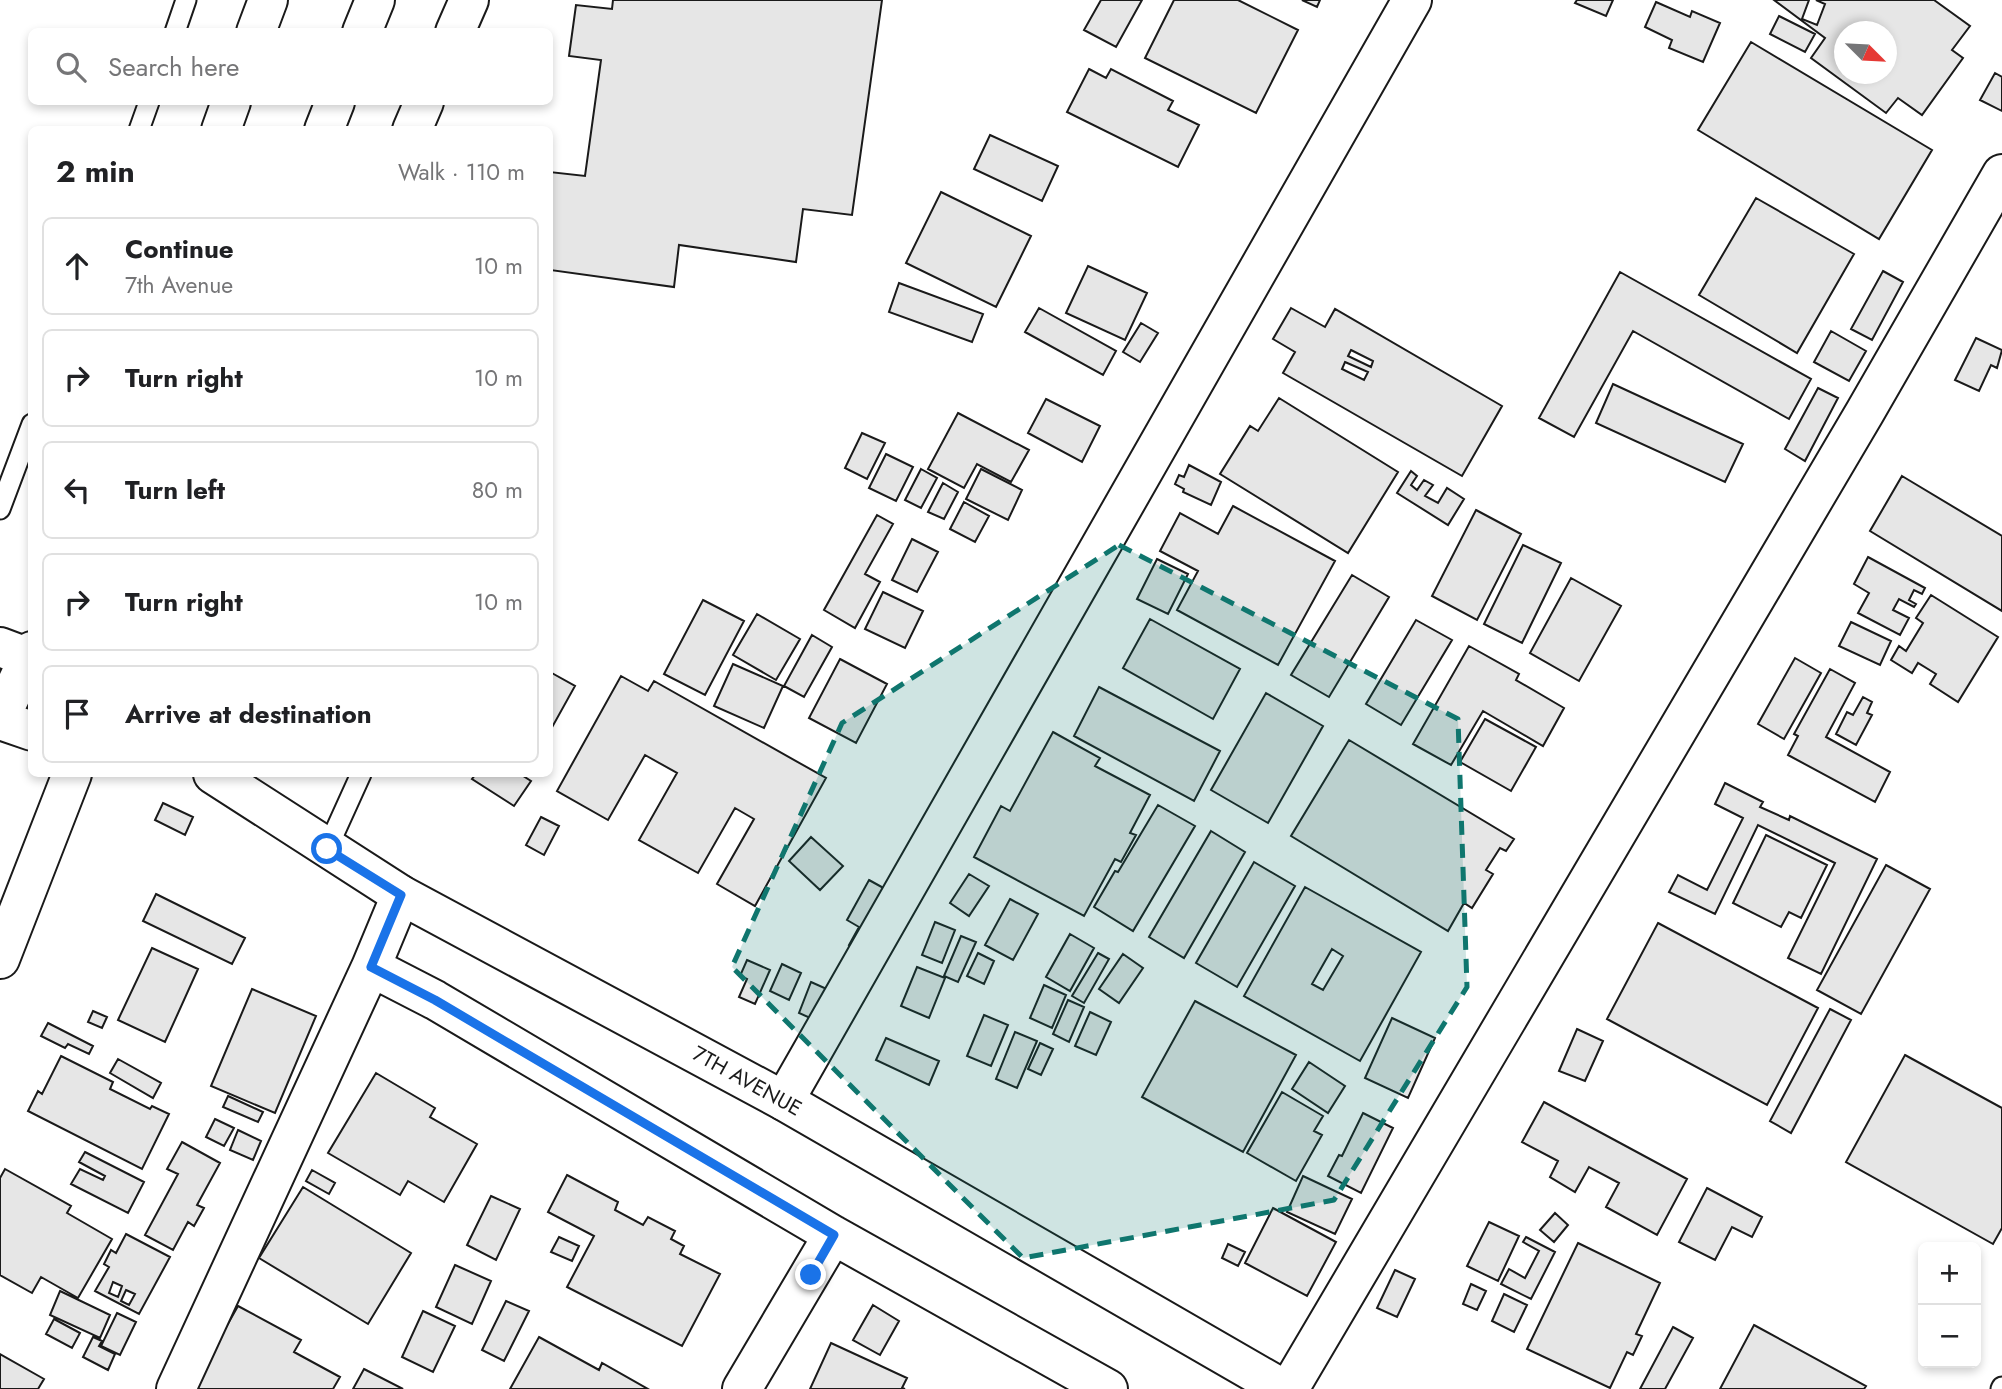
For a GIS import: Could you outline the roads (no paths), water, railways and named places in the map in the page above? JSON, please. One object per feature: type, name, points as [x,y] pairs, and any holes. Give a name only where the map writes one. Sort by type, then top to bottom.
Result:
[{"type":"street","points":[[258,28],[268,0]]},
{"type":"street","points":[[364,28],[375,0]]},
{"type":"street","points":[[457,28],[469,0]]},
{"type":"street","points":[[785,1101],[1412,0]]},
{"type":"street","points":[[222,126],[230,105]]},
{"type":"street","points":[[326,126],[334,105]]},
{"type":"street","points":[[414,126],[423,105]]},
{"type":"street","points":[[1289,1389],[1865,412],[2002,174]]},
{"type":"street","points":[[23,653],[0,719],[28,730]]},
{"type":"street","points":[[0,959],[71,777]]},
{"type":"street","name":"7TH AVENUE","points":[[218,777],[401,895],[785,1101],[1283,1389]]},
{"type":"street","points":[[176,1389],[371,967],[401,895]]},
{"type":"street","points":[[371,967],[435,1000],[834,1235],[1108,1389]]},
{"type":"street","points":[[742,1389],[834,1235]]},
{"type":"lane","points":[[176,28],[186,0]]},
{"type":"lane","points":[[140,126],[148,105]]},
{"type":"lane","points":[[0,509],[28,435]]},
{"type":"lane","points":[[327,849],[360,777]]}]
